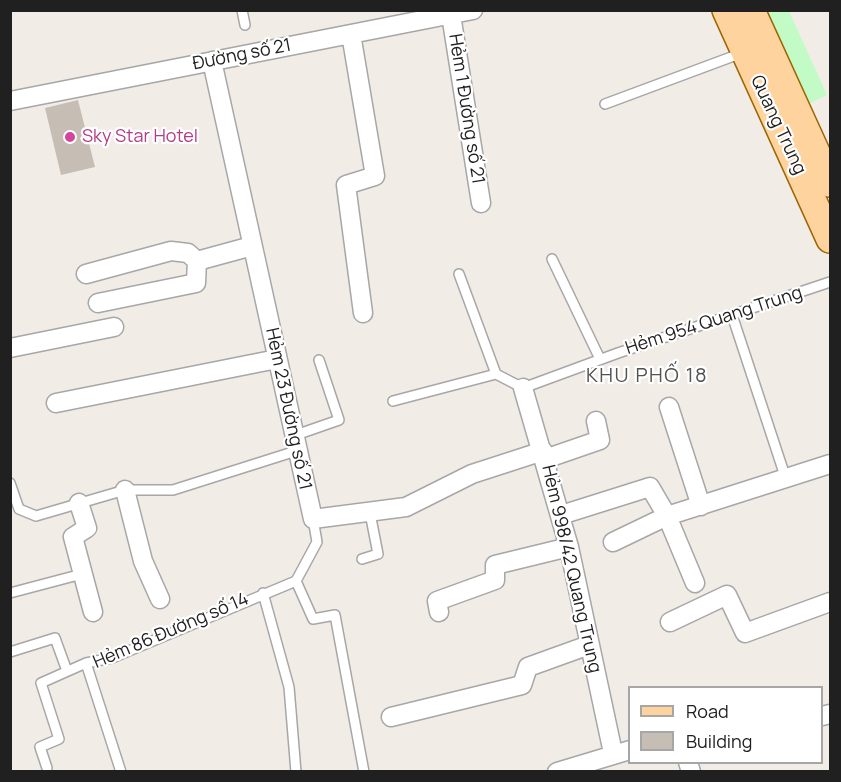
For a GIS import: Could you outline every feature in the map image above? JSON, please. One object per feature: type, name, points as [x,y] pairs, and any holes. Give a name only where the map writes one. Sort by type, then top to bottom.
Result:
[{"type":"main road","name":"Quang Trung","points":[[726,10],[745,52],[803,150],[831,183]]},
{"type":"main road","name":"Quang Trung","points":[[751,10],[803,150],[831,239]]},
{"type":"street","name":"Đường số 21","points":[[10,101],[473,10]]},
{"type":"street","name":"Hẻm 1 Đường số 21","points":[[451,15],[481,203]]},
{"type":"street","points":[[351,34],[375,176],[346,185],[363,313]]},
{"type":"street","name":"Hẻm 23 Đường số 21","points":[[213,61],[312,519]]},
{"type":"street","points":[[196,261],[252,246]]},
{"type":"street","points":[[86,274],[171,251],[188,253],[196,261],[196,283],[98,303]]},
{"type":"street","points":[[10,348],[114,327]]},
{"type":"street","points":[[56,403],[277,359]]},
{"type":"street","name":"Hẻm 998/42 Quang Trung","points":[[522,388],[561,515],[589,645],[621,751]]},
{"type":"street","points":[[669,408],[700,506]]},
{"type":"street","points":[[312,519],[370,513],[416,503],[472,474],[600,440],[596,421]]},
{"type":"street","points":[[613,542],[667,516],[831,464]]},
{"type":"street","points":[[561,515],[650,487],[667,516],[694,583]]},
{"type":"street","points":[[125,490],[143,561],[160,599]]},
{"type":"street","points":[[79,503],[87,528],[73,537],[93,612]]},
{"type":"street","points":[[439,612],[437,601],[495,580],[495,565],[569,547]]},
{"type":"street","points":[[670,622],[727,595],[745,633],[831,602]]},
{"type":"street","points":[[391,717],[522,685],[528,667],[589,645]]},
{"type":"street","points":[[557,771],[621,751]]},
{"type":"lane","points":[[242,10],[245,25]]},
{"type":"lane","points":[[605,104],[745,52]]},
{"type":"lane","points":[[552,259],[600,360]]},
{"type":"lane","points":[[459,274],[496,374],[522,388]]},
{"type":"lane","name":"Hẻm 954 Quang Trung","points":[[522,388],[831,282]]},
{"type":"lane","points":[[732,315],[786,479]]},
{"type":"lane","points":[[10,483],[20,509],[36,516],[125,490],[173,490],[294,444],[339,420],[320,360]]},
{"type":"lane","points":[[393,401],[496,374]]},
{"type":"lane","points":[[362,559],[378,554],[370,513]]},
{"type":"lane","points":[[312,519],[317,542],[296,581],[313,619],[335,615],[364,771]]},
{"type":"lane","points":[[10,593],[82,574]]},
{"type":"lane","name":"Hẻm 86 Đường số 14","points":[[121,771],[86,663],[112,658],[262,593],[296,581]]},
{"type":"lane","points":[[262,593],[289,687],[296,771]]},
{"type":"lane","points":[[10,652],[55,638],[67,671]]},
{"type":"lane","points":[[47,768],[40,747],[59,739],[41,682],[86,663]]},
{"type":"green space","points":[[763,11],[789,11],[827,95],[806,105]]},
{"type":"building","name":"Sky Star Hotel","points":[[78,100],[95,167],[61,175],[45,108]]},
{"type":"place","name":"Sky Star Hotel","points":[[70,137]]},
{"type":"district","name":"KHU PHỐ 18","points":[[647,376]]}]
